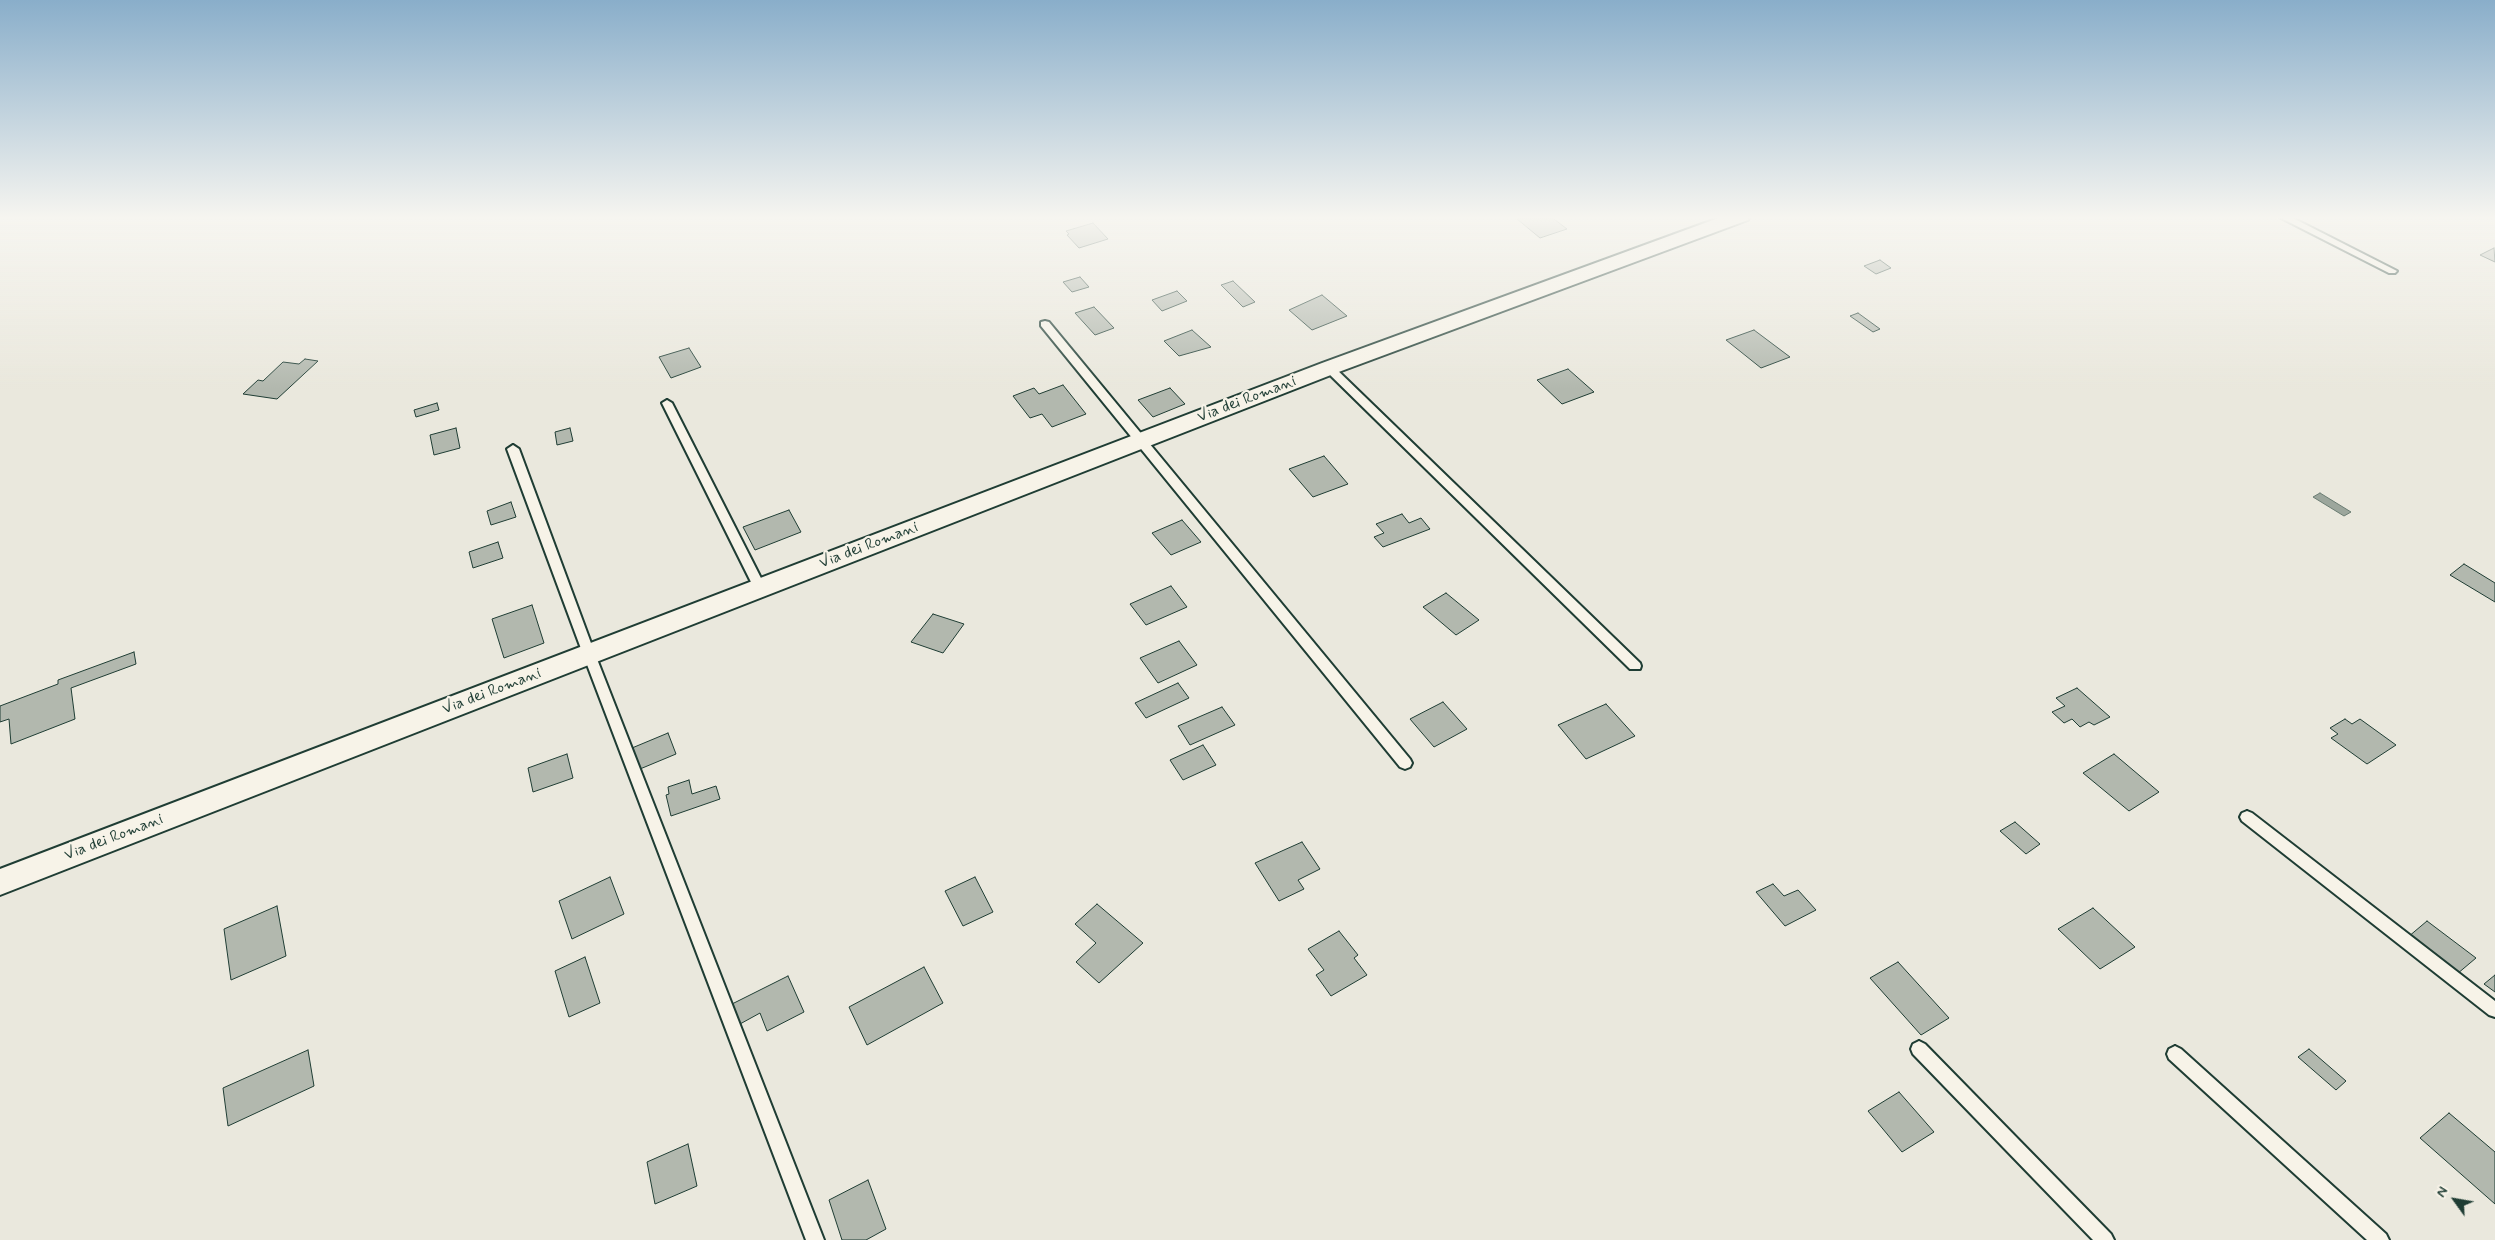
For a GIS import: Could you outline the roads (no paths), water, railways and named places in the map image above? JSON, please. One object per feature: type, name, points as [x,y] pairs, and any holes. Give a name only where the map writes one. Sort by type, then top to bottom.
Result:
[{"type":"street","name":"Via dei Romani","points":[[0,882],[1328,368],[1584,274]]},
{"type":"lane","points":[[1044,324],[1405,764]]},
{"type":"lane","points":[[1328,368],[1635,666]]},
{"type":"lane","points":[[667,403],[760,588]]},
{"type":"lane","points":[[513,448],[589,654],[815,1240]]},
{"type":"lane","points":[[2247,817],[2495,1010]]},
{"type":"lane","points":[[1919,1049],[2105,1240]]},
{"type":"lane","points":[[2175,1054],[2380,1240]]}]
